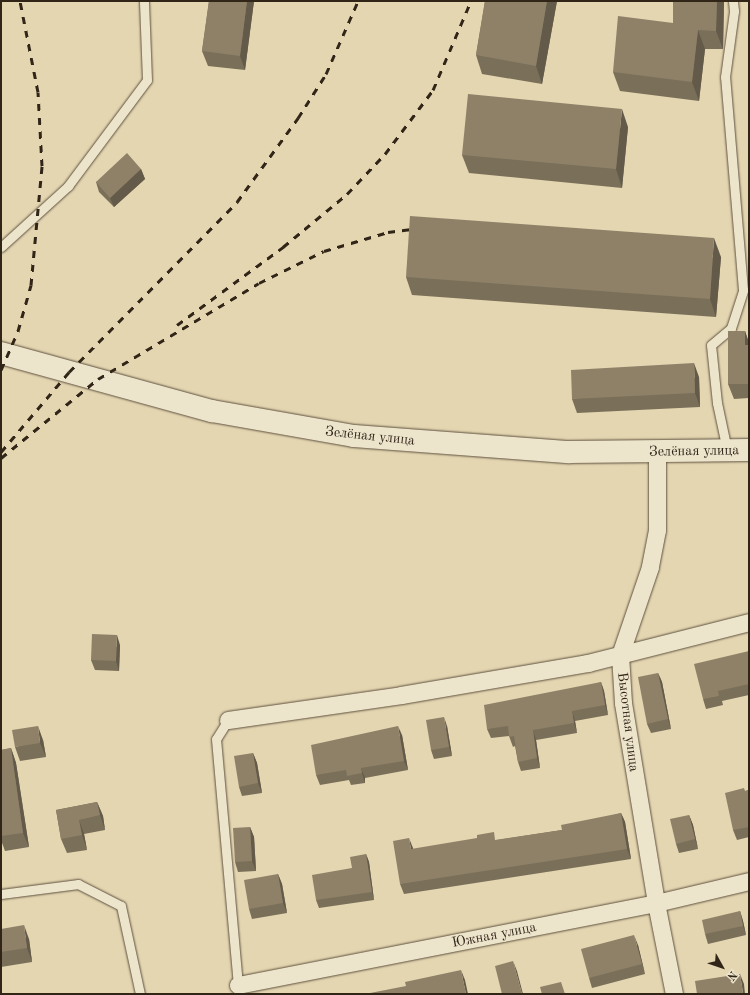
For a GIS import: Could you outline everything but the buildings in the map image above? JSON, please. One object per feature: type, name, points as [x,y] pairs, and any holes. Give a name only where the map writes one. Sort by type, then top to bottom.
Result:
[{"type":"street","name":"Зелёная улица","points":[[1,353],[212,411],[354,436],[569,452],[749,450]]},
{"type":"street","name":"Высотная улица","points":[[657,452],[657,530],[650,567],[620,655],[624,702],[656,903],[674,994]]},
{"type":"street","points":[[228,720],[409,694],[588,663],[749,622]]},
{"type":"street","name":"Южная улица","points":[[238,985],[656,903],[749,881]]},
{"type":"lane","points":[[1,247],[68,186],[147,80],[144,1]]},
{"type":"lane","points":[[727,450],[717,403],[711,345],[731,328],[743,290],[725,77],[734,11],[733,1]]},
{"type":"lane","points":[[228,720],[216,739],[238,985]]},
{"type":"lane","points":[[1,894],[78,884],[121,906],[140,994]]},
{"type":"railway","points":[[1,370],[18,331],[31,285],[42,166],[38,92],[20,1]]},
{"type":"railway","points":[[1,452],[69,372],[237,202],[298,118],[326,74],[358,1]]},
{"type":"railway","points":[[177,325],[283,247],[347,194],[385,154],[433,90],[471,1]]},
{"type":"railway","points":[[1,458],[98,379],[259,283],[324,251],[388,232],[420,228]]}]
